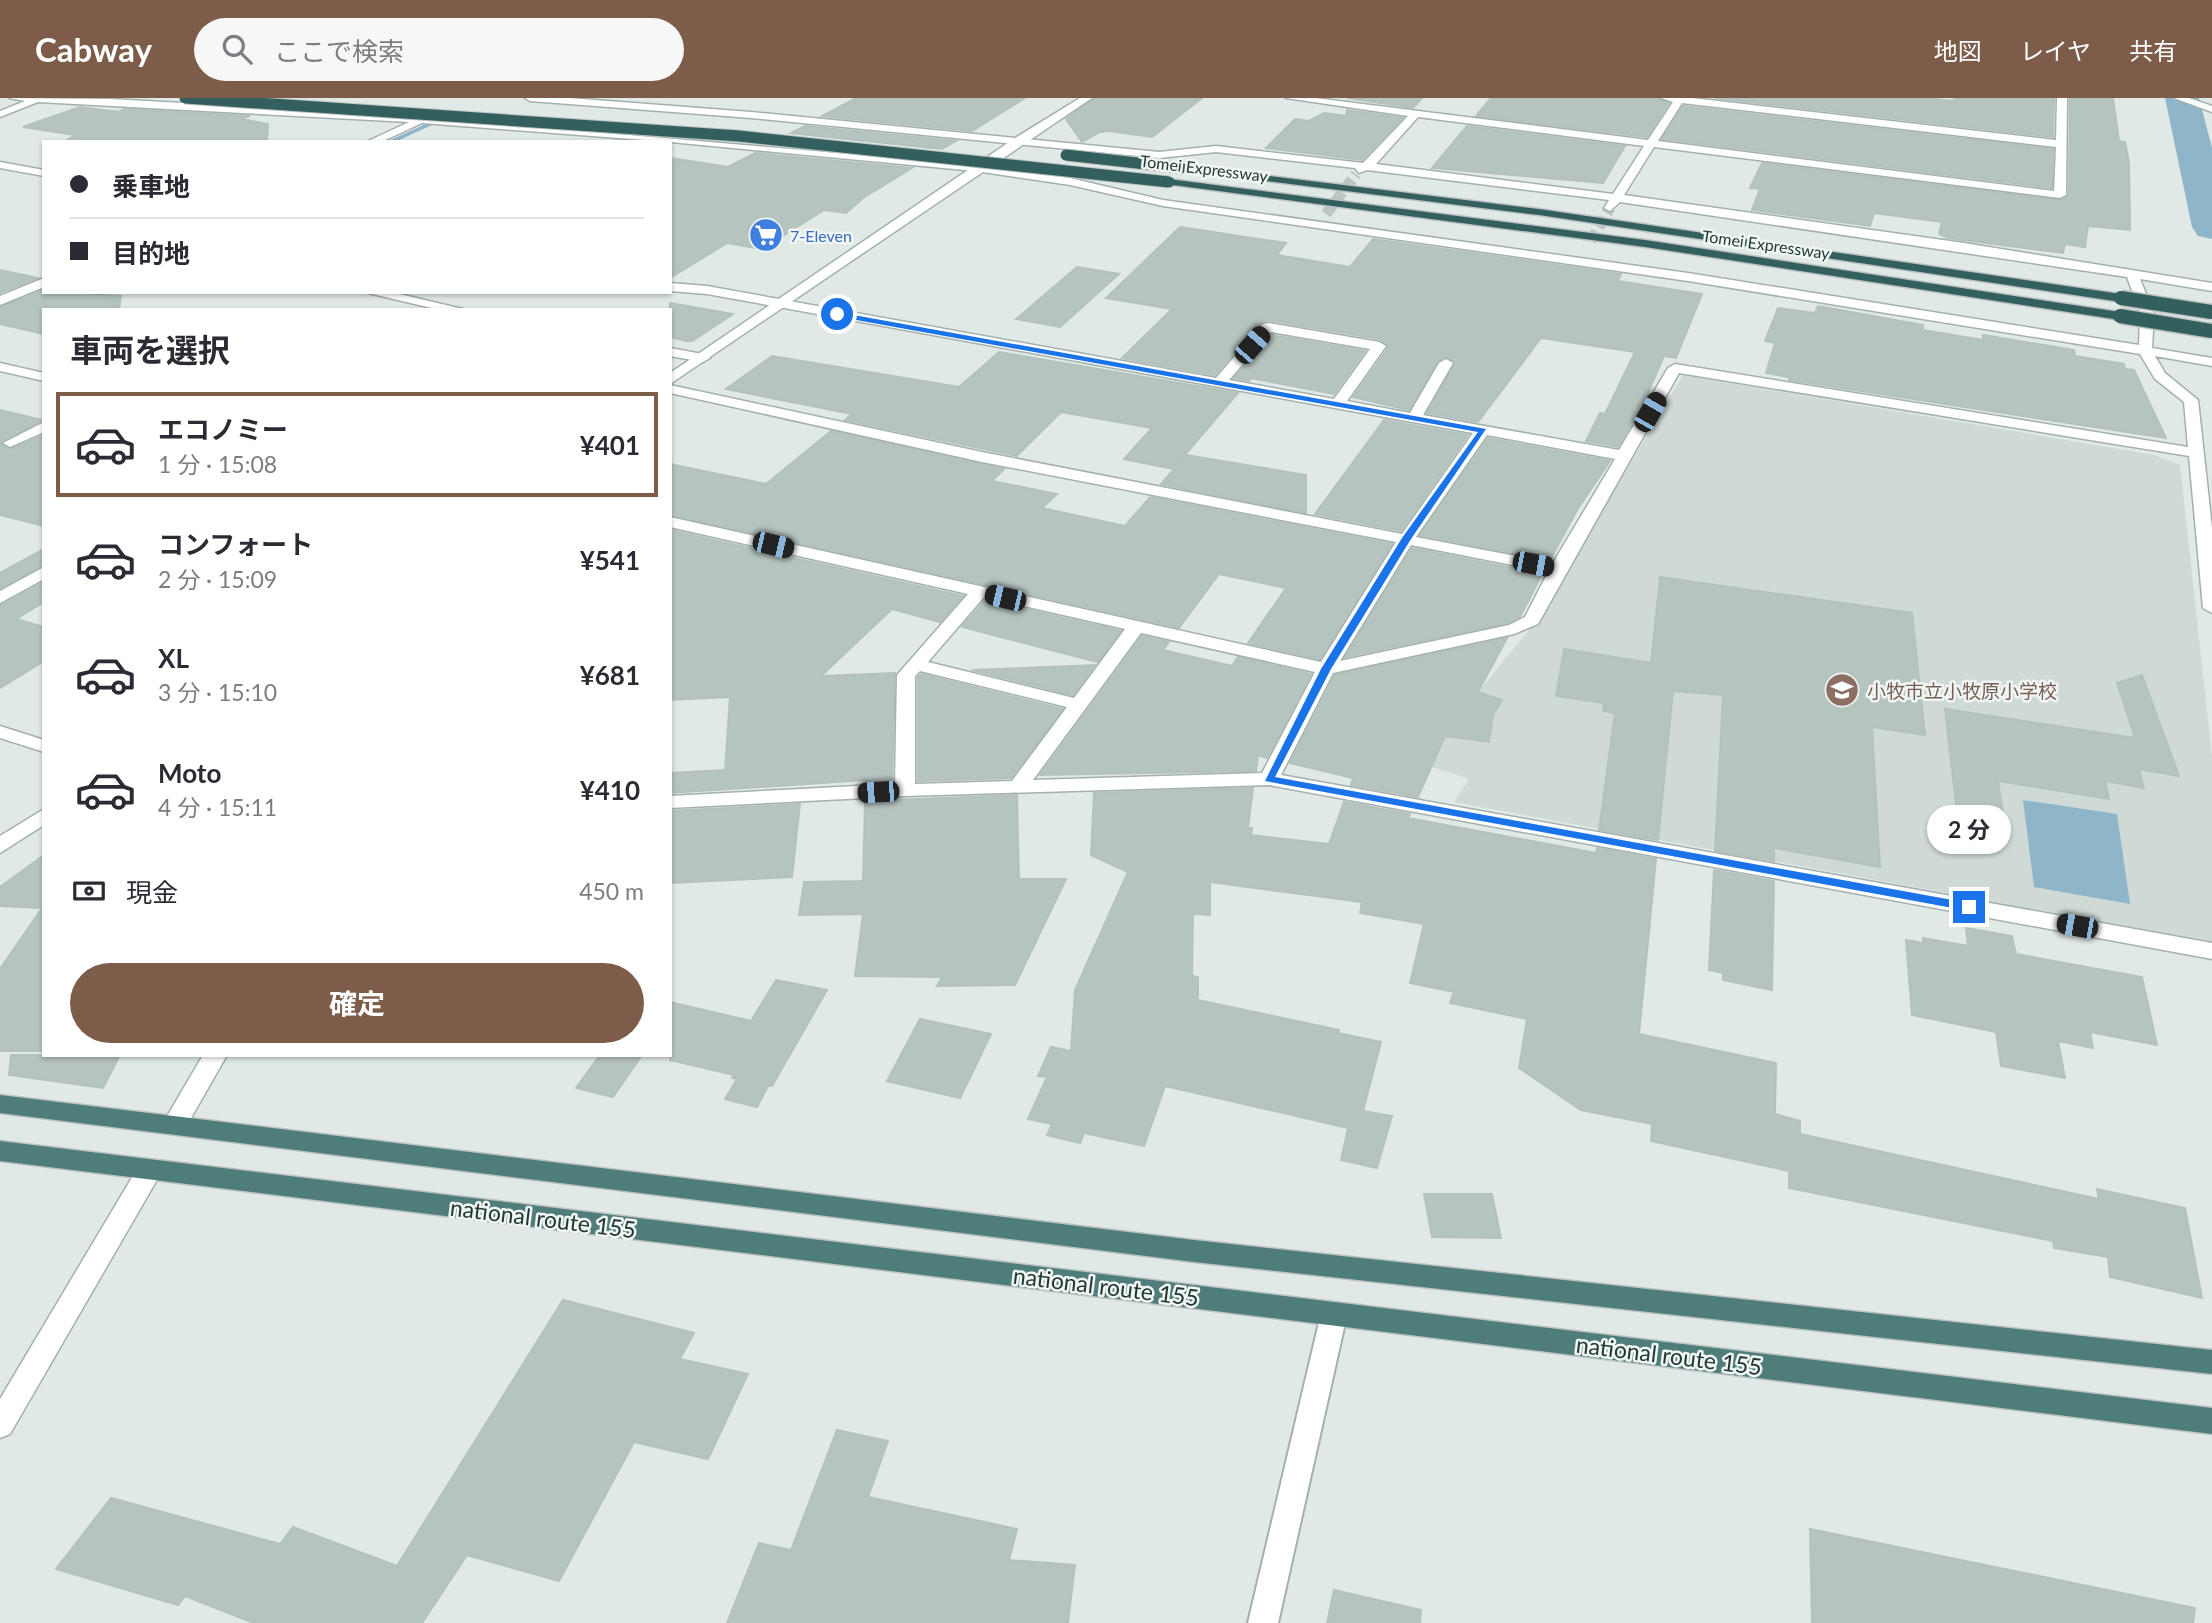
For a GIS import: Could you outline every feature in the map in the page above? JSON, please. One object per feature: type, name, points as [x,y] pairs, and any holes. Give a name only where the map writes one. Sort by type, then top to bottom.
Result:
[{"type":"highway","name":"Tomei Expressway","points":[[185,98],[739,136],[1169,182],[1531,228],[1869,276],[2212,331]]},
{"type":"highway","name":"Tomei Expressway","points":[[514,106],[810,130],[1181,168],[1539,212],[2212,312]]},
{"type":"highway","points":[[0,1104],[1194,1251],[2212,1362]]},
{"type":"highway","name":"national route 155","points":[[0,1151],[2212,1421]]},
{"type":"street","points":[[14,98],[422,120],[671,140]]},
{"type":"street","points":[[212,108],[231,98]]},
{"type":"street","points":[[530,98],[751,115],[1159,155],[1216,149],[2132,273],[2212,287]]},
{"type":"street","points":[[672,379],[1019,140],[1087,98]]},
{"type":"street","points":[[1291,98],[2060,195],[2062,98]]},
{"type":"street","points":[[1666,98],[2060,144]]},
{"type":"street","points":[[2179,98],[2212,109]]},
{"type":"street","points":[[0,114],[44,99]]},
{"type":"street","points":[[1612,203],[1679,99]]},
{"type":"street","points":[[581,132],[621,104]]},
{"type":"street","points":[[1359,170],[1374,161],[1415,114]]},
{"type":"street","points":[[705,143],[751,115]]},
{"type":"street","points":[[376,140],[422,120]]},
{"type":"street","points":[[406,140],[447,122]]},
{"type":"street","points":[[672,140],[979,170],[1103,186],[1163,203],[1323,219],[2212,362]]},
{"type":"street","points":[[0,165],[42,173]]},
{"type":"street","points":[[1580,260],[1591,241]]},
{"type":"street","points":[[2132,273],[2147,313],[2145,351],[2160,376],[2191,400],[2212,608]]},
{"type":"street","points":[[0,300],[42,283]]},
{"type":"street","points":[[672,287],[707,290],[1625,456]]},
{"type":"street","points":[[380,294],[451,308]]},
{"type":"street","points":[[436,305],[455,294]]},
{"type":"street","points":[[1220,383],[1268,327],[1379,346],[1338,404]]},
{"type":"street","points":[[672,352],[703,358]]},
{"type":"street","points":[[1413,418],[1446,363]]},
{"type":"street","points":[[0,367],[42,377]]},
{"type":"street","points":[[672,522],[1326,669],[1514,629],[1532,621],[1558,569],[1675,368],[2197,453]]},
{"type":"street","points":[[672,388],[982,457],[1558,569]]},
{"type":"street","points":[[1269,779],[1326,669],[1407,538],[1483,430]]},
{"type":"street","points":[[10,443],[36,435]]},
{"type":"street","points":[[0,597],[42,573]]},
{"type":"street","points":[[905,790],[906,675],[979,592]]},
{"type":"street","points":[[1017,788],[1076,704],[1135,628]]},
{"type":"street","points":[[915,664],[1076,704]]},
{"type":"street","points":[[0,732],[42,745]]},
{"type":"street","points":[[672,802],[905,790],[1269,779],[2212,951]]},
{"type":"street","points":[[0,846],[42,817]]},
{"type":"street","points":[[174,1125],[214,1057]]},
{"type":"street","points":[[0,1425],[149,1171]]},
{"type":"lane","points":[[1263,1623],[1334,1314]]},
{"type":"shaded area","name":"小牧市立小牧原小学校","points":[[1683,375],[2154,455],[2180,465],[2212,757],[2212,942],[1454,802],[1469,779],[1420,763],[1534,624]]},
{"type":"water","points":[[2023,800],[2117,814],[2130,904],[2034,887]]},
{"type":"building","points":[[856,98],[1025,98],[972,131],[822,116]]},
{"type":"building","points":[[1095,98],[1202,98],[1152,137],[1109,131],[1100,132],[1082,142],[1066,119]]},
{"type":"building","points":[[1347,98],[1422,98],[1413,108]]},
{"type":"building","points":[[1491,98],[1658,98],[1669,103],[1647,137],[1476,116]]},
{"type":"building","points":[[1715,98],[1923,98],[1955,101],[1954,98],[2054,98],[2053,137]]},
{"type":"building","points":[[2070,98],[2113,98],[2119,141],[2125,142],[2129,162],[2130,230],[2088,226],[2085,247],[2065,244],[2063,253],[1948,238],[1939,234],[1942,222],[1874,213],[1870,226],[1752,210],[1760,189],[1750,188],[1762,163],[2061,200],[2069,195]]},
{"type":"building","points":[[1683,106],[2053,149],[2052,188],[1662,139]]},
{"type":"building","points":[[80,107],[119,112],[124,109],[250,116],[240,119],[268,124],[267,140],[67,140],[75,135],[23,127]]},
{"type":"building","points":[[1347,110],[1403,118],[1362,160],[1266,148],[1295,119],[1309,121],[1324,113],[1346,116]]},
{"type":"building","points":[[805,126],[956,141],[942,149],[791,133]]},
{"type":"building","points":[[1467,126],[1625,146],[1603,183],[1432,168]]},
{"type":"building","points":[[755,153],[912,168],[863,198],[846,213],[824,210],[762,249],[727,243],[672,277],[672,158],[728,167]]},
{"type":"building","points":[[1180,227],[1286,243],[1277,255],[1350,267],[1373,239],[1621,274],[1618,281],[1702,294],[1676,358],[1664,356],[1643,404],[1618,447],[1586,441],[1600,413],[1605,414],[1635,352],[1541,338],[1478,422],[1427,413],[1455,364],[1447,357],[1437,362],[1409,410],[1353,397],[1388,348],[1379,339],[1267,320],[1261,322],[1215,375],[1122,358],[1172,309],[1106,298]]},
{"type":"building","points":[[1077,267],[1119,274],[1060,327],[1016,319]]},
{"type":"building","points":[[0,270],[38,278],[0,293]]},
{"type":"building","points":[[42,291],[42,294],[121,296],[119,308],[42,308],[42,334],[0,324],[0,307]]},
{"type":"building","points":[[670,303],[733,314],[692,341],[686,341],[672,338]]},
{"type":"building","points":[[1818,306],[1923,325],[1923,330],[1983,340],[1983,335],[2074,350],[2075,356],[2124,364],[2125,369],[2134,370],[2166,438],[1789,380],[1789,377],[1766,373],[1775,343],[1765,341],[1778,308],[1815,313]]},
{"type":"building","points":[[1272,335],[1365,351],[1334,394],[1251,378],[1249,381],[1234,378]]},
{"type":"building","points":[[999,352],[1238,393],[1173,469],[1124,459],[1152,428],[1061,412],[1017,456],[845,420],[852,414],[726,389],[772,356],[959,387]]},
{"type":"building","points":[[0,410],[42,420],[1,444],[11,449],[42,436],[42,526],[0,515]]},
{"type":"building","points":[[1384,420],[1468,435],[1401,531],[1315,514]]},
{"type":"building","points":[[831,431],[1004,469],[992,481],[1057,494],[1042,508],[1125,526],[1150,497],[1392,544],[1320,659],[1248,643],[1286,588],[1219,574],[1179,628],[672,515],[672,464],[766,484]]},
{"type":"building","points":[[1488,438],[1610,461],[1577,510],[1550,560],[1420,535]]},
{"type":"building","points":[[1186,455],[1306,475],[1306,513],[1161,484]]},
{"type":"building","points":[[672,530],[963,596],[940,622],[892,609],[821,676],[895,673],[892,782],[866,783],[866,780],[672,793],[672,773],[725,770],[730,697],[672,700]]},
{"type":"building","points":[[1412,548],[1542,574],[1520,617],[1508,623],[1345,657]]},
{"type":"building","points":[[42,550],[42,566],[0,588],[0,573]]},
{"type":"building","points":[[1660,577],[1912,613],[1925,735],[1872,727],[1880,867],[1774,848],[1774,861],[1715,851],[1723,695],[1673,691],[1658,840],[1599,830],[1615,713],[1603,711],[1604,703],[1556,696],[1564,649],[1651,663]]},
{"type":"building","points":[[42,583],[42,603],[16,619],[42,626],[42,662],[0,688],[0,606]]},
{"type":"building","points":[[985,600],[1121,631],[1098,662],[962,627]]},
{"type":"building","points":[[1142,636],[1169,642],[1163,650],[1232,666],[1238,657],[1311,674],[1267,758],[1258,755],[1256,771],[1040,775]]},
{"type":"building","points":[[1507,638],[1478,692],[1502,700],[1493,715],[1489,742],[1445,736],[1418,797],[1351,785],[1353,778],[1290,763],[1335,675]]},
{"type":"building","points":[[1095,665],[1073,695],[972,670]]},
{"type":"building","points":[[921,674],[1063,709],[1011,778],[918,781],[918,677]]},
{"type":"building","points":[[2142,675],[2179,776],[2139,769],[2144,788],[2105,781],[2109,799],[1998,781],[2007,839],[1999,838],[2000,846],[1960,839],[1945,709],[2135,738],[2117,683]]},
{"type":"building","points":[[1253,788],[1248,828],[1252,828],[1251,835],[1329,844],[1344,802],[1410,814],[1408,818],[1596,853],[1597,848],[1656,859],[1639,1034],[1776,1063],[1775,1114],[1800,1121],[1800,1134],[2099,1199],[2097,1189],[2185,1208],[2202,1298],[2110,1277],[2108,1257],[2054,1248],[2053,1241],[1789,1188],[1789,1171],[1651,1141],[1652,1124],[1581,1110],[1519,1068],[1527,1019],[1450,1003],[1454,992],[1410,983],[1424,924],[1360,913],[1362,902],[1210,882],[1210,915],[1193,914],[1192,976],[1198,977],[1198,1000],[1339,1030],[1338,1033],[1381,1042],[1363,1111],[1392,1116],[1377,1168],[1341,1160],[1348,1128],[1165,1086],[1144,1146],[1084,1133],[1080,1143],[1047,1135],[1052,1124],[1028,1119],[1047,1077],[1038,1076],[1051,1047],[1071,1051],[1075,990],[1128,872],[1091,855],[1094,793]]},
{"type":"building","points":[[1017,795],[1019,879],[1066,879],[1015,985],[937,986],[942,977],[855,976],[863,914],[799,915],[804,882],[863,881],[865,801]]},
{"type":"building","points":[[800,804],[792,877],[672,883],[672,811]]},
{"type":"building","points":[[42,856],[42,908],[0,906],[0,887]]},
{"type":"building","points":[[1714,870],[1774,881],[1772,990],[1723,980],[1723,973],[1709,970]]},
{"type":"building","points":[[42,908],[42,1051],[0,1051],[0,969]]},
{"type":"building","points":[[1966,928],[2012,936],[2016,954],[2142,977],[2157,1045],[2090,1032],[2093,1048],[2058,1041],[2065,1078],[2001,1066],[1996,1032],[1912,1015],[1906,940],[1923,943],[1923,938],[1968,946]]},
{"type":"building","points":[[776,980],[827,990],[757,1107],[725,1099],[737,1079],[732,1078],[734,1075],[670,1060],[672,1002],[751,1021]]},
{"type":"building","points":[[920,1019],[991,1034],[960,1098],[887,1081]]},
{"type":"building","points":[[11,1055],[119,1057],[103,1088],[9,1075]]},
{"type":"building","points":[[599,1057],[641,1057],[613,1097],[576,1088]]},
{"type":"building","points":[[1424,1194],[1492,1194],[1501,1238],[1432,1237]]},
{"type":"building","points":[[563,1300],[694,1333],[680,1359],[748,1374],[708,1459],[634,1442],[559,1581],[467,1555],[422,1623],[254,1623],[185,1596],[178,1605],[56,1569],[111,1498],[280,1544],[293,1527],[397,1566]]},
{"type":"building","points":[[837,1430],[888,1441],[868,1497],[1017,1529],[1009,1560],[1075,1565],[1068,1623],[727,1623],[759,1543],[791,1550]]},
{"type":"building","points":[[1810,1529],[2195,1608],[2193,1623],[1812,1623]]},
{"type":"building","points":[[1334,1590],[1421,1610],[1420,1623],[1327,1623]]},
{"type":"waterway","points":[[2182,98],[2212,227]]},
{"type":"waterway","points":[[394,140],[430,124]]},
{"type":"tunnel","points":[[1326,214],[1356,174]]},
{"type":"tunnel","points":[[1591,241],[1610,208]]},
{"type":"place","name":"7-Eleven","points":[[766,235]]},
{"type":"place","name":"小牧市立小牧原小学校","points":[[1842,690]]},
{"type":"route","points":[[837,314],[1483,430],[1407,538],[1326,669],[1269,779],[1969,907]]}]
